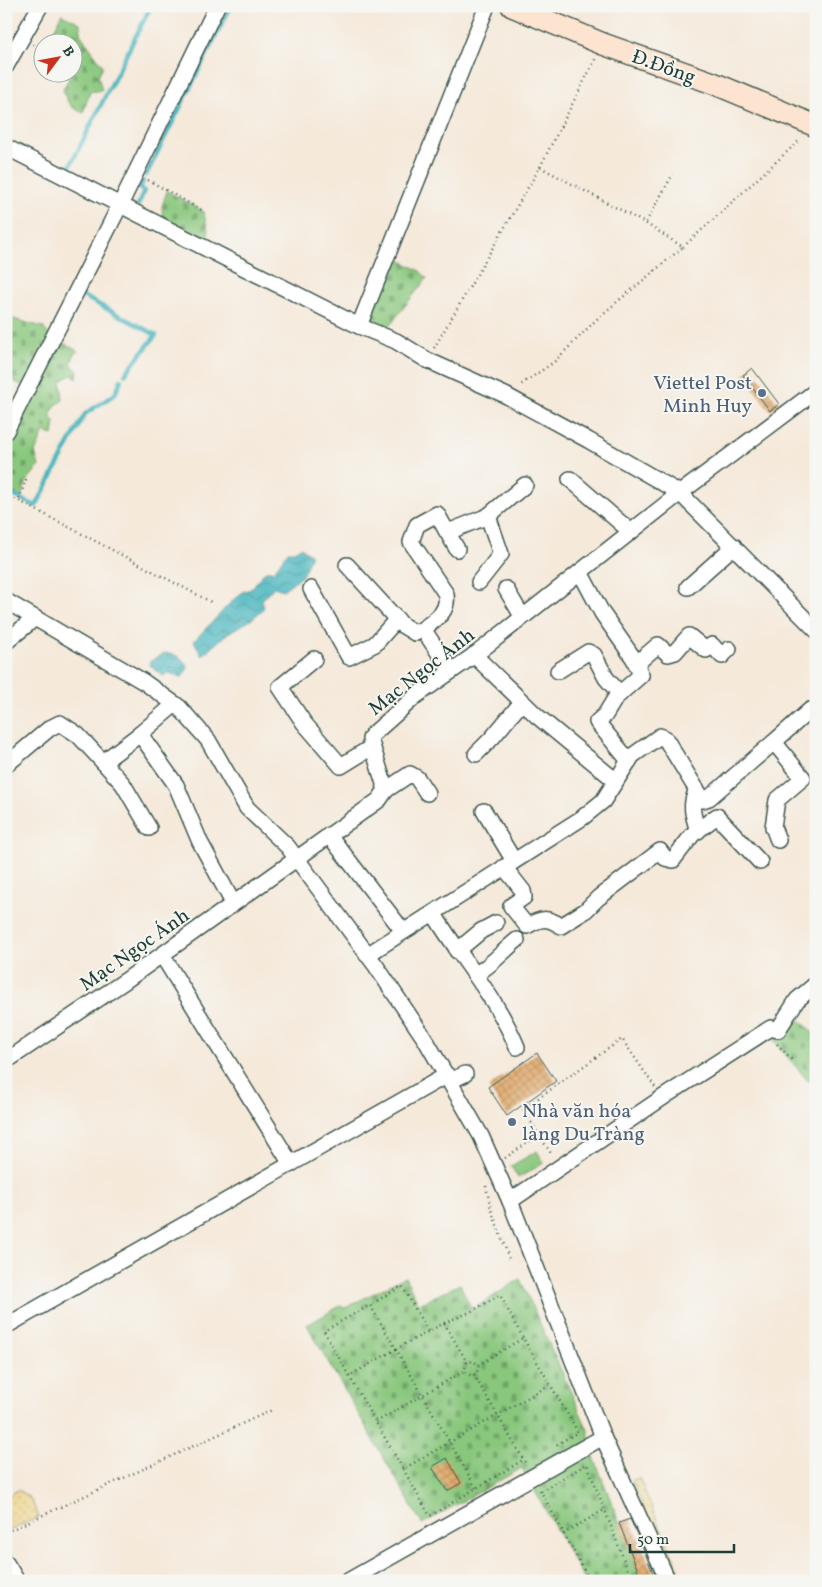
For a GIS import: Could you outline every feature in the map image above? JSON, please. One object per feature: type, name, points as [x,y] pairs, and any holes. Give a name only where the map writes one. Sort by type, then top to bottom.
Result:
[{"type":"street","points":[[6,66],[40,6]]},
{"type":"street","points":[[6,431],[136,174],[216,6]]},
{"type":"street","points":[[358,326],[487,6]]},
{"type":"street","name":"Đ.Đồng","points":[[512,6],[603,44],[713,83],[816,126]]},
{"type":"street","points":[[6,147],[358,326],[396,341],[427,360],[505,395],[680,493],[814,624]]},
{"type":"street","name":"Mạc Ngọc Ánh","points":[[6,1061],[162,955],[379,800],[386,790],[372,747],[370,738],[372,735],[417,695],[474,655],[680,493],[816,391]]},
{"type":"street","points":[[570,479],[631,532]]},
{"type":"street","points":[[446,530],[453,530],[488,516],[525,485]]},
{"type":"street","points":[[348,565],[397,619],[415,634],[445,610],[447,602],[446,594],[411,542],[417,525],[437,514],[457,549]]},
{"type":"street","points":[[479,582],[501,554],[488,516]]},
{"type":"street","points":[[688,586],[734,546]]},
{"type":"street","points":[[580,572],[602,613],[636,664],[641,675],[620,694],[597,722],[629,761]]},
{"type":"street","points":[[506,589],[522,616]]},
{"type":"street","points":[[311,590],[349,657],[375,644],[397,619]]},
{"type":"street","points":[[6,601],[144,682],[175,704],[208,740],[247,808],[288,847],[367,955],[449,1078],[500,1162],[510,1201],[603,1437],[668,1581]]},
{"type":"street","points":[[6,642],[35,618]]},
{"type":"street","points":[[423,629],[451,671]]},
{"type":"street","points":[[636,664],[658,645],[668,654],[675,652],[689,636],[706,650],[712,645],[722,656],[730,649]]},
{"type":"street","points":[[558,671],[588,652],[594,655],[606,678],[620,694]]},
{"type":"street","points":[[474,655],[522,702],[616,781]]},
{"type":"street","points":[[314,659],[280,687],[304,723],[341,766],[372,747]]},
{"type":"street","points":[[476,754],[522,702]]},
{"type":"street","points":[[102,762],[140,734],[175,704]]},
{"type":"street","points":[[367,955],[582,818],[603,801],[629,761],[660,736],[666,738],[703,800],[708,798],[810,710]]},
{"type":"street","points":[[6,765],[50,728],[60,723],[78,735],[123,784],[149,828]]},
{"type":"street","points":[[140,734],[176,786],[200,842],[233,903]]},
{"type":"street","points":[[774,742],[804,778],[777,800],[777,816],[773,827],[778,840]]},
{"type":"street","points":[[386,790],[410,774],[416,778],[427,793]]},
{"type":"street","points":[[697,790],[692,798],[692,813],[698,831]]},
{"type":"street","points":[[484,811],[524,892],[524,897],[511,906],[527,926],[546,918],[561,926],[570,915],[660,851],[664,858],[673,860],[698,831],[717,816],[760,862]]},
{"type":"street","points":[[329,835],[403,931]]},
{"type":"street","points":[[434,914],[457,951],[476,974],[492,998],[518,1047]]},
{"type":"street","points":[[457,951],[481,931],[496,923]]},
{"type":"street","points":[[476,974],[492,965],[496,957],[517,940]]},
{"type":"street","points":[[162,955],[291,1164]]},
{"type":"street","points":[[510,1201],[665,1096],[766,1031],[780,1028],[797,1000],[816,984]]},
{"type":"street","points":[[6,1326],[291,1164],[449,1078],[465,1074]]},
{"type":"street","points":[[348,1581],[603,1437]]},
{"type":"street","points":[[6,1563],[17,1581]]},
{"type":"path","points":[[427,360],[540,167],[603,44]]},
{"type":"path","points":[[505,395],[554,362],[599,317],[684,247],[816,126]]},
{"type":"path","points":[[540,167],[646,223],[684,247]]},
{"type":"path","points":[[136,174],[203,211]]},
{"type":"path","points":[[646,223],[673,174]]},
{"type":"path","points":[[19,499],[28,477]]},
{"type":"path","points":[[6,494],[19,499],[211,602]]},
{"type":"path","points":[[766,1031],[794,1062]]},
{"type":"path","points":[[555,1161],[522,1109],[622,1039],[659,1092]]},
{"type":"path","points":[[500,1162],[539,1135]]},
{"type":"path","points":[[500,1162],[510,1166]]},
{"type":"path","points":[[485,1178],[491,1209],[509,1258]]},
{"type":"path","points":[[428,1331],[402,1286],[324,1331],[430,1516],[523,1460]]},
{"type":"path","points":[[349,1376],[428,1331],[468,1313],[500,1295],[578,1432],[556,1446]]},
{"type":"path","points":[[370,1304],[476,1488]]},
{"type":"path","points":[[376,1422],[464,1371],[467,1362],[444,1323]]},
{"type":"path","points":[[478,1365],[523,1338]]},
{"type":"path","points":[[467,1362],[472,1361],[478,1365]]},
{"type":"path","points":[[464,1371],[467,1375],[474,1375],[478,1372],[478,1365]]},
{"type":"path","points":[[474,1375],[523,1460],[526,1464],[533,1460]]},
{"type":"path","points":[[403,1469],[550,1385]]},
{"type":"path","points":[[6,1532],[272,1410]]},
{"type":"path","points":[[541,1492],[587,1464],[632,1581]]},
{"type":"path","points":[[532,1476],[590,1581]]},
{"type":"path","points":[[563,1534],[604,1510]]},
{"type":"sand","points":[[639,1478],[684,1581],[674,1581],[632,1480]]},
{"type":"sand","points":[[18,1490],[30,1498],[39,1517],[6,1532],[8,1524],[6,1497]]},
{"type":"green space","points":[[62,14],[80,23],[80,32],[53,32]]},
{"type":"green space","points":[[82,37],[103,66],[98,76],[102,90],[90,92],[83,113],[70,104],[63,90],[67,82],[82,82]]},
{"type":"green space","points":[[167,191],[203,211],[209,233],[201,245],[163,226],[162,206]]},
{"type":"green space","points":[[389,254],[420,271],[427,278],[382,335],[359,326]]},
{"type":"green space","points":[[13,319],[43,327],[49,335],[78,351],[74,355],[71,364],[78,371],[77,378],[72,375],[61,381],[63,400],[55,406],[50,415],[55,422],[53,435],[44,432],[35,452],[39,466],[27,481],[20,500],[6,494],[6,431],[28,389],[6,377],[6,323]]},
{"type":"green space","points":[[791,1012],[816,1035],[816,1076],[808,1081],[766,1031]]},
{"type":"green space","points":[[537,1151],[544,1163],[518,1178],[511,1166]]},
{"type":"green space","points":[[405,1277],[419,1304],[460,1284],[472,1310],[520,1279],[588,1430],[593,1455],[642,1581],[585,1581],[522,1468],[422,1524],[307,1325],[340,1306],[345,1308]]},
{"type":"water","points":[[301,547],[311,555],[302,576],[283,590],[274,587],[262,600],[264,608],[251,620],[228,633],[202,656],[194,641],[233,600],[244,591],[251,589],[265,571],[274,571],[288,551],[294,551]]},
{"type":"water","points":[[165,653],[176,655],[184,661],[188,668],[182,677],[169,673],[163,676],[150,665],[150,661]]},
{"type":"building","points":[[752,368],[779,404],[770,411],[743,375]]},
{"type":"building","points":[[537,1053],[556,1081],[507,1116],[488,1087]]},
{"type":"building","points":[[447,1458],[461,1483],[447,1491],[432,1467]]},
{"type":"building","points":[[630,1519],[656,1581],[642,1581],[619,1523]]},
{"type":"waterway","points":[[66,174],[151,6]]},
{"type":"waterway","points":[[146,175],[231,6]]},
{"type":"waterway","points":[[138,205],[144,191],[140,189],[143,181]]},
{"type":"waterway","points":[[79,294],[156,335],[125,374]]},
{"type":"waterway","points":[[6,492],[36,506],[85,414],[115,394],[121,380]]},
{"type":"place","name":"Viettel Post Minh Huy","points":[[762,393]]},
{"type":"place","name":"Nhà văn hóa làng Du Tràng","points":[[512,1122]]}]
